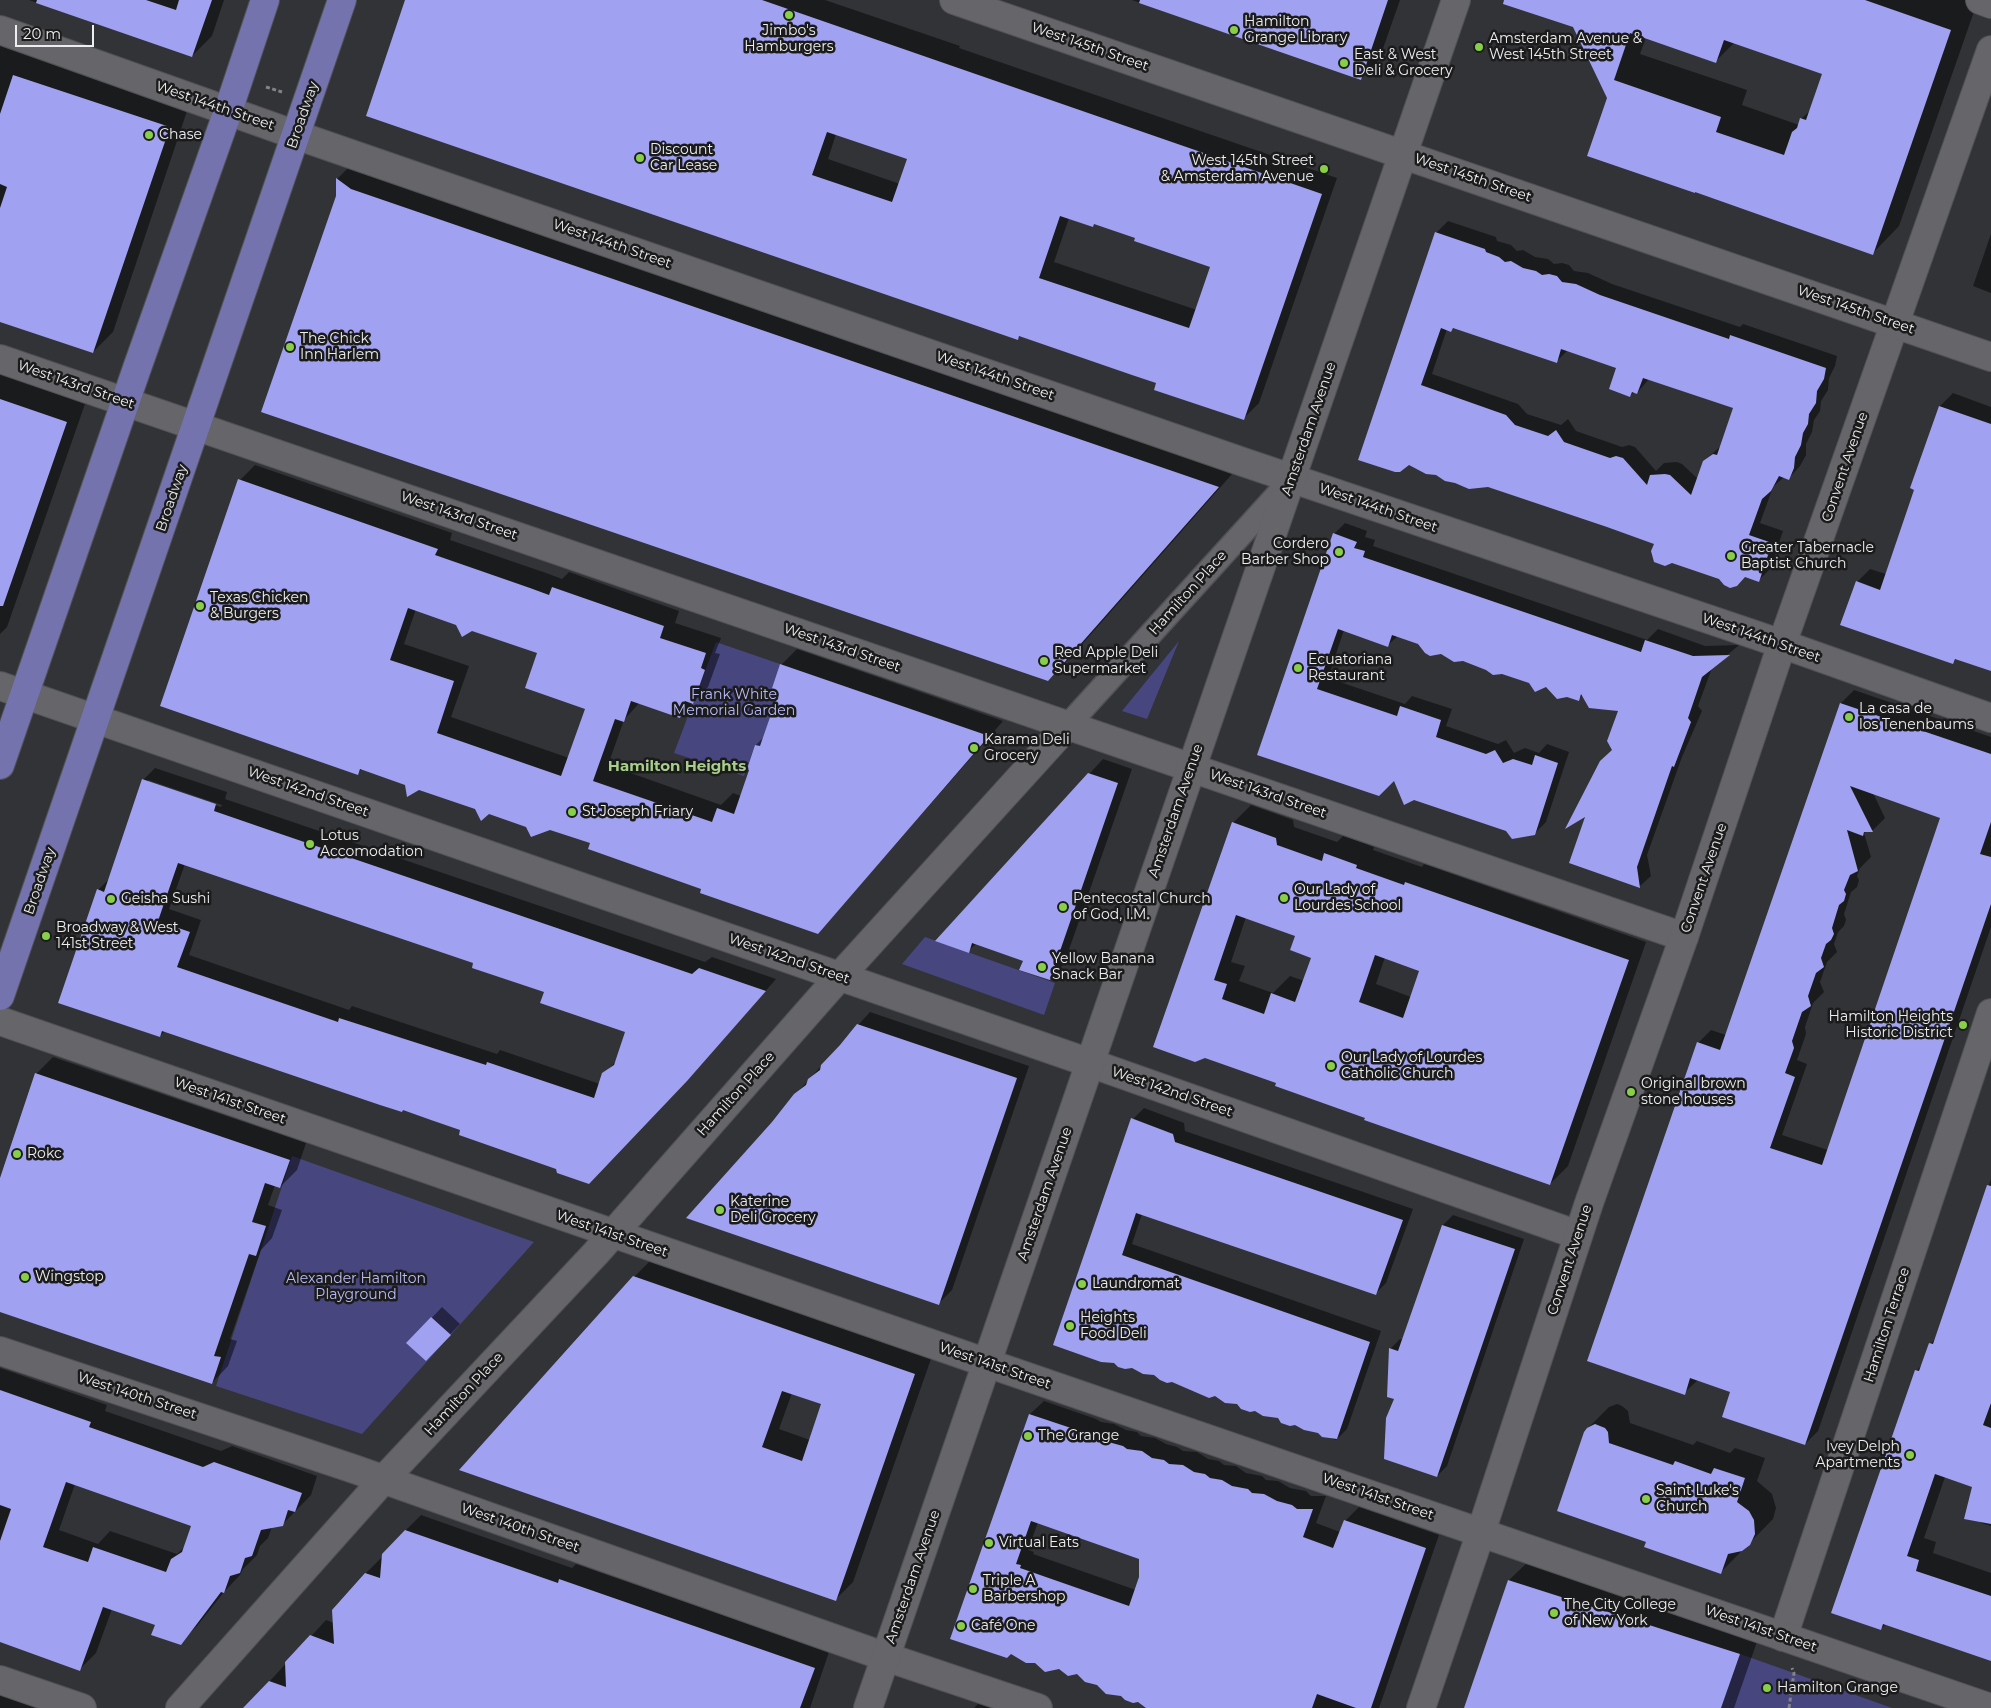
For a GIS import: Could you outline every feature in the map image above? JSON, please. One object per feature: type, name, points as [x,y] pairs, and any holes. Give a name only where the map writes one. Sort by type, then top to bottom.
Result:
[{"type":"main road","points":[[0,765],[12,690],[126,402],[265,0]]},
{"type":"main road","name":"Broadway","points":[[0,996],[342,0]]},
{"type":"street","name":"West 145th Street","points":[[954,0],[1991,357]]},
{"type":"street","name":"Amsterdam Avenue","points":[[868,1708],[1190,768],[1292,479],[1456,0]]},
{"type":"street","points":[[1980,0],[1991,4]]},
{"type":"street","name":"West 144th Street","points":[[0,30],[296,135],[1292,479],[1782,644],[1991,718]]},
{"type":"street","name":"Convent Avenue","points":[[1421,1708],[1481,1532],[1578,1235],[1684,937],[1782,644],[1991,50]]},
{"type":"street","name":"West 143rd Street","points":[[0,359],[1684,937]]},
{"type":"street","name":"Hamilton Place","points":[[180,1708],[384,1479],[613,1234],[840,976],[1292,479]]},
{"type":"street","name":"West 142nd Street","points":[[12,690],[1090,1063],[1578,1235]]},
{"type":"street","name":"Hamilton Terrace","points":[[1783,1637],[1991,1013]]},
{"type":"street","name":"West 141st Street","points":[[0,1021],[1991,1708]]},
{"type":"street","name":"West 140th Street","points":[[0,1351],[384,1479],[886,1657],[1038,1708]]},
{"type":"street","points":[[0,1680],[82,1708]]},
{"type":"path","points":[[266,87],[283,92]]},
{"type":"path","points":[[1783,1637],[1794,1673],[1790,1708]]},
{"type":"green space","points":[[1179,641],[1147,719],[1122,711]]},
{"type":"green space","name":"Frank White Memorial Garden","points":[[716,642],[780,664],[771,691],[778,694],[762,741],[763,748],[755,745],[744,776],[674,753]]},
{"type":"green space","points":[[925,937],[1055,983],[1044,1015],[902,964]]},
{"type":"green space","name":"Alexander Hamilton Playground","points":[[292,1156],[534,1242],[362,1434],[216,1386]]},
{"type":"green space","points":[[1740,1654],[1794,1673],[1892,1708],[1721,1708]]},
{"type":"building","points":[[37,0],[146,0],[176,10],[179,0],[212,0],[192,57],[36,3]]},
{"type":"building","points":[[405,0],[762,0],[1322,194],[1244,420],[1154,390],[1156,383],[1019,336],[1018,340],[366,116]],"holes":[[[827,132],[907,159],[892,202],[812,175]],[[1060,216],[1093,227],[1094,224],[1135,238],[1134,241],[1210,267],[1189,328],[1039,278]]]},
{"type":"building","points":[[1140,0],[1388,0],[1361,80],[1139,3]]},
{"type":"building","points":[[1504,0],[1865,0],[1951,30],[1873,255],[1587,156],[1607,98],[1573,27],[1503,4]],"holes":[[[1630,33],[1716,63],[1724,40],[1822,74],[1806,120],[1800,118],[1797,128],[1792,132],[1784,155],[1716,132],[1721,117],[1614,80]]]},
{"type":"building","points":[[13,75],[170,127],[93,353],[0,322],[0,208],[7,187],[0,184],[0,114]]},
{"type":"building","points":[[336,178],[351,189],[1219,487],[1048,681],[261,412],[336,196]]},
{"type":"building","points":[[1435,232],[1485,249],[1486,252],[1499,257],[1505,262],[1511,261],[1542,275],[1557,276],[1562,282],[1576,284],[1600,295],[1729,339],[1730,335],[1826,368],[1824,379],[1817,391],[1816,403],[1809,414],[1808,424],[1803,433],[1801,445],[1795,457],[1794,468],[1789,480],[1779,476],[1771,491],[1762,499],[1749,535],[1772,543],[1759,582],[1745,577],[1737,586],[1730,588],[1719,579],[1672,563],[1665,566],[1654,562],[1651,551],[1654,544],[1607,527],[1488,487],[1469,489],[1445,481],[1436,475],[1426,474],[1409,465],[1400,472],[1395,472],[1358,460]],"holes":[[[1441,328],[1451,332],[1453,328],[1557,363],[1561,349],[1616,368],[1609,389],[1630,397],[1632,392],[1637,394],[1643,378],[1733,408],[1717,455],[1713,454],[1703,461],[1691,495],[1670,475],[1650,475],[1647,485],[1623,458],[1616,456],[1610,458],[1564,442],[1556,430],[1548,436],[1515,425],[1506,415],[1421,385]]]},
{"type":"building","points":[[0,399],[67,422],[3,606],[0,606]]},
{"type":"building","points":[[1939,406],[1991,424],[1991,671],[1955,659],[1953,664],[1840,625],[1856,581],[1880,590],[1914,490],[1910,488]]},
{"type":"building","points":[[238,479],[438,549],[435,555],[549,595],[552,587],[664,626],[660,638],[706,653],[701,668],[705,670],[693,704],[685,701],[680,718],[631,701],[624,722],[615,719],[593,781],[712,822],[717,808],[734,814],[749,770],[747,769],[755,745],[760,746],[778,694],[771,691],[780,664],[989,736],[818,934],[700,893],[701,889],[588,849],[590,843],[550,830],[531,837],[526,827],[489,814],[481,821],[475,809],[419,790],[407,797],[405,785],[360,769],[358,775],[160,706]],"holes":[[[408,608],[456,625],[462,637],[472,631],[537,653],[525,688],[585,709],[561,776],[437,733],[454,681],[390,660]]]},
{"type":"building","points":[[1333,533],[1357,542],[1354,548],[1365,551],[1363,557],[1641,652],[1645,640],[1693,656],[1730,655],[1702,677],[1688,718],[1691,722],[1674,767],[1672,766],[1637,867],[1640,888],[1569,863],[1585,817],[1565,829],[1600,761],[1612,750],[1607,741],[1618,711],[1589,708],[1581,694],[1579,701],[1567,697],[1557,699],[1546,687],[1535,692],[1529,683],[1502,674],[1493,675],[1486,670],[1463,661],[1454,662],[1441,654],[1430,656],[1418,644],[1392,635],[1388,647],[1338,629],[1317,689],[1397,716],[1400,706],[1441,720],[1436,737],[1486,754],[1495,750],[1503,763],[1513,759],[1532,765],[1535,755],[1558,763],[1535,835],[1512,839],[1506,831],[1414,800],[1404,805],[1394,781],[1379,796],[1257,755]]},
{"type":"building","points":[[1840,703],[1991,754],[1991,822],[1980,854],[1991,857],[1991,904],[1805,1445],[1722,1417],[1730,1392],[1690,1378],[1685,1395],[1587,1361],[1697,1042],[1720,1050]],"holes":[[[1850,786],[1940,818],[1822,1165],[1770,1148],[1795,1077],[1785,1073],[1794,1048],[1792,1041],[1802,1012],[1811,1006],[1808,996],[1816,973],[1824,967],[1821,958],[1826,944],[1834,934],[1832,928],[1839,905],[1844,901],[1846,894],[1844,890],[1850,875],[1858,871],[1847,830],[1863,836],[1864,832],[1873,832]]]},
{"type":"building","points":[[1088,773],[1118,783],[1050,980],[1019,970],[1023,961],[972,943],[969,953],[935,941]]},
{"type":"building","points":[[142,779],[216,804],[214,811],[692,974],[699,968],[766,991],[687,1081],[589,1184],[557,1173],[556,1169],[459,1135],[460,1130],[403,1110],[402,1112],[380,1105],[162,1031],[160,1037],[58,1003],[97,889],[104,892]],"holes":[[[178,863],[473,963],[472,968],[544,992],[540,1003],[625,1032],[614,1065],[602,1073],[594,1098],[487,1062],[486,1065],[339,1018],[338,1022],[177,967],[190,932],[158,921]]]},
{"type":"building","points":[[1232,822],[1276,838],[1277,845],[1322,861],[1324,853],[1357,865],[1356,868],[1404,885],[1405,882],[1629,960],[1550,1185],[1364,1120],[1365,1118],[1275,1086],[1276,1083],[1205,1058],[1195,1062],[1153,1047]],"holes":[[[1236,915],[1295,936],[1290,950],[1311,958],[1295,1002],[1271,993],[1264,1014],[1222,999],[1227,984],[1214,980]],[[1375,955],[1419,971],[1403,1018],[1359,1002]]]},
{"type":"building","points":[[857,1024],[1017,1078],[939,1305],[686,1218],[772,1122],[794,1094],[806,1085],[808,1079],[820,1070],[821,1065]]},
{"type":"building","points":[[35,1073],[290,1160],[280,1188],[265,1183],[252,1222],[266,1226],[256,1256],[249,1254],[214,1356],[221,1357],[212,1384],[0,1312],[0,1178]]},
{"type":"building","points":[[1131,1118],[1173,1134],[1175,1142],[1403,1220],[1376,1295],[1136,1213],[1122,1255],[1370,1342],[1337,1439],[1322,1437],[1318,1433],[1304,1430],[1295,1425],[1290,1426],[1281,1423],[1278,1418],[1263,1416],[1255,1411],[1250,1412],[1241,1409],[1237,1404],[1225,1403],[1215,1396],[1209,1398],[1172,1382],[1167,1383],[1154,1375],[1143,1374],[1132,1368],[1118,1367],[1114,1363],[1101,1362],[1053,1345]]},
{"type":"building","points":[[1987,1185],[1991,1186],[1991,1403],[1983,1425],[1991,1428],[1991,1524],[1964,1519],[1972,1487],[1935,1474],[1907,1556],[1919,1560],[1916,1571],[1991,1596],[1991,1661],[1883,1624],[1881,1630],[1831,1613],[1915,1370],[1919,1371],[1929,1343],[1933,1344]]},
{"type":"building","points":[[1442,1225],[1515,1249],[1437,1477],[1384,1459],[1386,1418],[1394,1399],[1387,1397],[1389,1348],[1398,1351]]},
{"type":"building","points":[[633,1276],[915,1374],[836,1601],[459,1470]],"holes":[[[782,1391],[821,1404],[802,1461],[762,1447]]]},
{"type":"building","points":[[431,1317],[451,1335],[426,1361],[406,1343]]},
{"type":"building","points":[[0,1390],[91,1422],[89,1427],[203,1467],[214,1462],[302,1493],[295,1512],[288,1510],[283,1526],[261,1530],[252,1556],[245,1558],[240,1573],[230,1576],[224,1593],[221,1592],[181,1645],[151,1635],[155,1625],[103,1607],[80,1671],[0,1642],[0,1541],[11,1509],[0,1505]],"holes":[[[66,1482],[191,1526],[182,1552],[171,1559],[166,1572],[93,1547],[88,1562],[43,1547]]]},
{"type":"building","points":[[1029,1414],[1087,1435],[1100,1437],[1127,1449],[1142,1451],[1152,1458],[1164,1460],[1169,1464],[1183,1465],[1194,1472],[1222,1480],[1232,1486],[1248,1489],[1252,1493],[1264,1494],[1277,1501],[1292,1505],[1297,1509],[1313,1509],[1303,1537],[1333,1548],[1344,1520],[1426,1548],[1371,1708],[1356,1708],[1317,1694],[1312,1708],[1146,1708],[1138,1702],[1133,1703],[1121,1696],[1106,1694],[1097,1685],[1085,1682],[1077,1674],[1068,1676],[1059,1669],[1045,1672],[1035,1663],[1026,1663],[1011,1654],[1007,1658],[950,1639]],"holes":[[[1031,1521],[1139,1559],[1139,1577],[1129,1606],[1020,1568],[1021,1565],[1016,1564]]]},
{"type":"building","name":"Saint Luke's Church","points":[[1595,1424],[1605,1428],[1608,1432],[1609,1443],[1673,1465],[1675,1461],[1711,1474],[1714,1468],[1745,1478],[1737,1502],[1749,1511],[1754,1520],[1755,1534],[1750,1545],[1742,1551],[1728,1554],[1721,1574],[1644,1547],[1646,1542],[1557,1511],[1584,1432]]},
{"type":"building","points":[[405,1530],[558,1583],[559,1579],[815,1668],[800,1708],[243,1708],[269,1681],[286,1687],[285,1662],[310,1635],[334,1644],[332,1610],[365,1573],[380,1578],[382,1554]]},
{"type":"building","name":"The City College of New York","points":[[1508,1580],[1740,1654],[1721,1708],[1464,1708]]},
{"type":"place","name":"Jimbo's Hamburgers","points":[[789,15]]},
{"type":"place","name":"Hamilton Grange Library","points":[[1234,30]]},
{"type":"place","name":"Amsterdam Avenue & West 145th Street","points":[[1479,47]]},
{"type":"place","name":"East & West Deli & Grocery","points":[[1344,63]]},
{"type":"place","name":"Chase","points":[[149,135]]},
{"type":"place","name":"Discount Car Lease","points":[[640,158]]},
{"type":"place","name":"West 145th Street & Amsterdam Avenue","points":[[1324,169]]},
{"type":"place","name":"The Chick Inn Harlem","points":[[290,347]]},
{"type":"place","name":"Cordero Barber Shop","points":[[1339,552]]},
{"type":"place","name":"Greater Tabernacle Baptist Church","points":[[1731,556]]},
{"type":"place","name":"Texas Chicken & Burgers","points":[[200,606]]},
{"type":"place","name":"Red Apple Deli Supermarket","points":[[1044,661]]},
{"type":"place","name":"Ecuatoriana Restaurant","points":[[1298,668]]},
{"type":"place","name":"La casa de los Tenenbaums","points":[[1849,717]]},
{"type":"place","name":"Karama Deli Grocery","points":[[974,748]]},
{"type":"place","name":"St Joseph Friary","points":[[572,812]]},
{"type":"place","name":"Lotus Accomodation","points":[[310,844]]},
{"type":"place","name":"Our Lady of Lourdes School","points":[[1284,898]]},
{"type":"place","name":"Geisha Sushi","points":[[111,899]]},
{"type":"place","name":"Pentecostal Church of God, I.M.","points":[[1063,907]]},
{"type":"place","name":"Broadway & West 141st Street","points":[[46,936]]},
{"type":"place","name":"Yellow Banana Snack Bar","points":[[1042,967]]},
{"type":"place","name":"Hamilton Heights Historic District","points":[[1963,1025]]},
{"type":"place","name":"Our Lady of Lourdes Catholic Church","points":[[1331,1066]]},
{"type":"place","name":"Original brown stone houses","points":[[1631,1092]]},
{"type":"place","name":"Rokc","points":[[17,1154]]},
{"type":"place","name":"Katerine Deli Grocery","points":[[720,1210]]},
{"type":"place","name":"Wingstop","points":[[25,1277]]},
{"type":"place","name":"Laundromat","points":[[1082,1284]]},
{"type":"place","name":"Heights Food Deli","points":[[1070,1326]]},
{"type":"place","name":"The Grange","points":[[1028,1436]]},
{"type":"place","name":"Ivey Delph Apartments","points":[[1910,1455]]},
{"type":"place","name":"Saint Luke's Church","points":[[1646,1499]]},
{"type":"place","name":"Virtual Eats","points":[[989,1543]]},
{"type":"place","name":"Triple A Barbershop","points":[[973,1589]]},
{"type":"place","name":"The City College of New York","points":[[1554,1613]]},
{"type":"place","name":"Café One","points":[[961,1626]]},
{"type":"place","name":"Hamilton Grange","points":[[1767,1688]]},
{"type":"district","name":"Hamilton Heights","points":[[677,767]]}]
